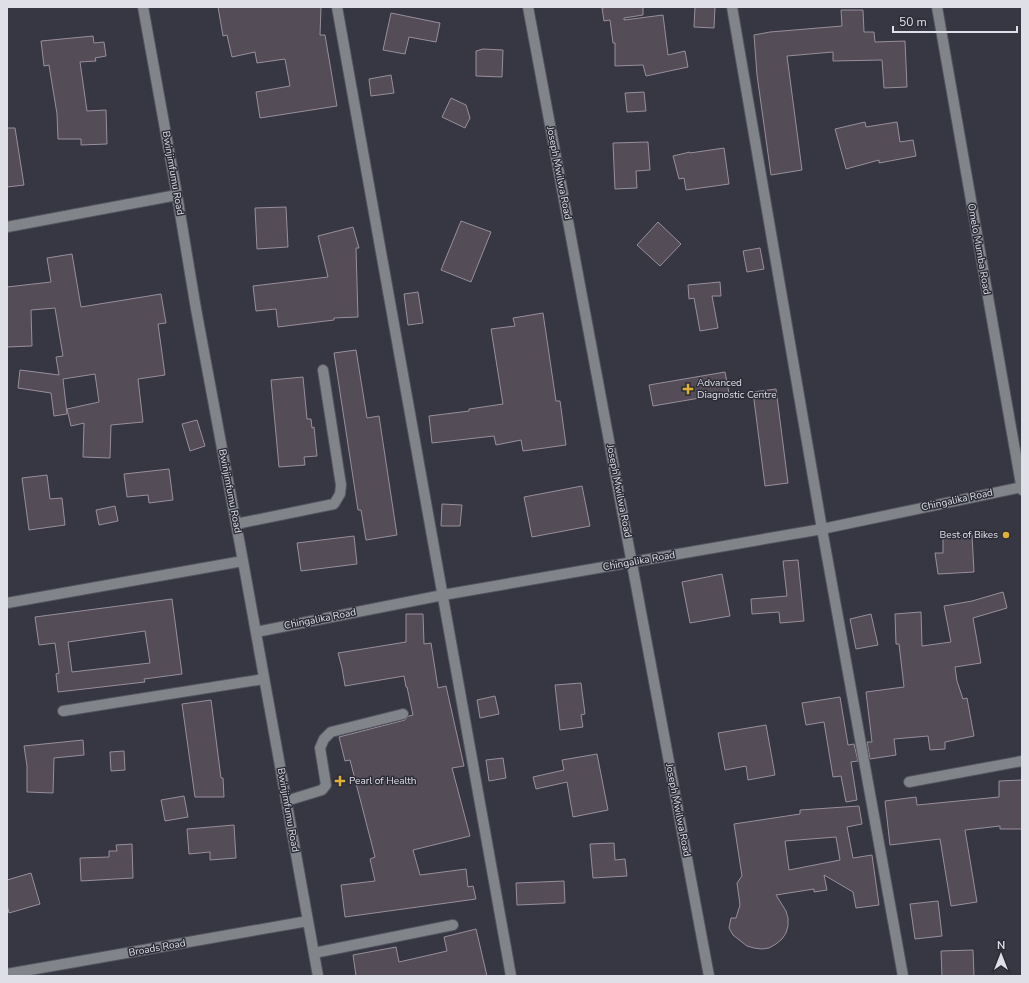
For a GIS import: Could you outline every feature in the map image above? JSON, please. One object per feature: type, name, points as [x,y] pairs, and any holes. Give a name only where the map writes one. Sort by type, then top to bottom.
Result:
[{"type":"street","name":"Bwinjimfumu Road","points":[[143,7],[196,309],[318,976]]},
{"type":"street","points":[[337,7],[511,976]]},
{"type":"street","name":"Joseph Mwilwa Road","points":[[528,7],[710,976]]},
{"type":"street","points":[[732,7],[822,529],[903,976]]},
{"type":"street","name":"Omelo Mumba Road","points":[[937,7],[1022,488]]},
{"type":"street","points":[[7,227],[177,195]]},
{"type":"street","points":[[236,524],[334,504],[340,494],[341,484],[323,370]]},
{"type":"street","name":"Chingalika Road","points":[[256,632],[443,594],[632,563],[822,529],[1022,488]]},
{"type":"street","points":[[7,602],[243,561]]},
{"type":"street","points":[[63,711],[264,679]]},
{"type":"street","points":[[286,801],[322,790],[326,785],[320,748],[324,739],[331,732],[403,714]]},
{"type":"street","points":[[909,782],[1022,761]]},
{"type":"street","name":"Broads Road","points":[[7,974],[308,921]]},
{"type":"street","points":[[314,953],[453,925]]},
{"type":"building","points":[[218,7],[321,7],[320,35],[325,35],[337,106],[260,118],[256,92],[290,86],[285,59],[257,63],[255,52],[232,57],[227,35],[223,36]]},
{"type":"building","points":[[643,7],[643,15],[624,18],[624,20],[663,15],[668,55],[685,51],[688,67],[646,76],[643,65],[615,66],[615,43],[613,43],[610,20],[604,21],[602,8]]},
{"type":"building","points":[[695,7],[715,7],[714,28],[694,27]]},
{"type":"building","points":[[841,10],[863,10],[864,32],[874,32],[875,42],[905,41],[907,87],[884,88],[882,60],[833,61],[833,52],[787,56],[802,170],[771,175],[757,75],[754,35],[770,32],[842,26]]},
{"type":"building","points":[[391,13],[440,23],[436,42],[409,37],[405,54],[383,50]]},
{"type":"building","points":[[93,36],[94,43],[104,42],[106,56],[95,58],[96,61],[80,62],[87,111],[106,110],[107,144],[81,145],[81,139],[58,139],[57,114],[49,65],[44,66],[41,41]]},
{"type":"building","points":[[483,49],[503,50],[502,77],[476,76],[476,51]]},
{"type":"building","points":[[391,75],[394,93],[371,96],[369,79]]},
{"type":"building","points":[[644,92],[646,111],[627,112],[625,93]]},
{"type":"building","points":[[451,98],[466,105],[470,118],[465,128],[442,117]]},
{"type":"building","points":[[865,122],[866,127],[897,122],[900,142],[913,140],[916,156],[879,163],[879,160],[846,169],[835,129]]},
{"type":"building","points":[[7,128],[15,128],[24,185],[7,187]]},
{"type":"building","points":[[648,142],[650,170],[636,171],[637,188],[615,189],[613,143]]},
{"type":"building","points":[[724,148],[729,184],[686,190],[684,178],[679,179],[673,156],[690,152]]},
{"type":"building","points":[[286,207],[288,247],[257,249],[255,208]]},
{"type":"building","points":[[461,221],[491,232],[471,282],[441,270]]},
{"type":"building","points":[[658,222],[681,244],[660,266],[637,245]]},
{"type":"building","points":[[353,227],[359,248],[356,248],[358,317],[334,318],[334,320],[278,327],[276,309],[256,311],[253,286],[328,277],[318,236]]},
{"type":"building","points":[[760,248],[764,269],[747,272],[743,251]]},
{"type":"building","points":[[72,254],[81,307],[161,294],[166,323],[158,324],[165,375],[138,379],[143,422],[111,425],[110,458],[83,457],[84,423],[71,426],[67,409],[99,402],[95,374],[63,379],[67,414],[54,416],[51,393],[18,388],[20,370],[59,375],[56,357],[63,356],[55,308],[31,310],[32,346],[7,347],[7,287],[51,282],[47,258]]},
{"type":"building","points":[[720,282],[721,296],[712,296],[718,328],[700,331],[694,298],[689,299],[688,285]]},
{"type":"building","points":[[418,292],[423,323],[408,325],[404,294]]},
{"type":"building","points":[[543,313],[556,401],[560,401],[566,445],[523,451],[521,440],[496,445],[494,436],[432,443],[429,416],[469,411],[469,409],[503,404],[491,329],[515,326],[513,318]]},
{"type":"building","points":[[356,350],[367,418],[379,416],[397,535],[366,540],[361,510],[358,510],[334,353]]},
{"type":"building","points":[[725,372],[729,393],[653,406],[649,385]]},
{"type":"building","points":[[303,377],[307,419],[311,419],[312,428],[314,427],[317,456],[304,457],[305,465],[279,467],[271,380]]},
{"type":"building","points":[[776,389],[788,483],[765,486],[753,392]]},
{"type":"building","points":[[197,420],[205,446],[190,451],[182,424]]},
{"type":"building","points":[[169,469],[173,500],[149,503],[148,495],[127,497],[124,474]]},
{"type":"building","points":[[47,475],[50,499],[62,498],[65,525],[29,530],[22,478]]},
{"type":"building","points":[[582,486],[590,526],[532,537],[524,497]]},
{"type":"building","points":[[442,504],[462,505],[460,526],[441,526]]},
{"type":"building","points":[[115,506],[118,521],[99,525],[96,510]]},
{"type":"building","points":[[972,535],[974,572],[938,574],[935,553],[943,553],[943,536]]},
{"type":"building","points":[[354,536],[357,564],[301,571],[297,543]]},
{"type":"building","points":[[798,560],[804,621],[780,623],[779,612],[752,614],[751,599],[787,596],[783,561]]},
{"type":"building","points":[[722,574],[730,616],[690,623],[682,582]]},
{"type":"building","points":[[1003,592],[1007,608],[973,618],[981,663],[955,667],[957,681],[963,699],[967,698],[974,736],[945,742],[945,749],[930,750],[928,736],[894,739],[896,755],[870,759],[867,742],[872,742],[866,692],[904,687],[899,644],[896,644],[895,614],[921,612],[922,646],[951,642],[944,606],[972,601]]},
{"type":"building","points":[[172,599],[182,674],[144,679],[145,682],[58,692],[56,674],[59,673],[55,643],[39,645],[35,617]],"holes":[[[145,631],[150,663],[72,672],[68,642]]]},
{"type":"building","points":[[406,614],[423,614],[424,644],[431,643],[438,688],[446,686],[464,766],[452,768],[470,836],[413,850],[420,875],[466,869],[468,887],[473,886],[476,899],[345,917],[341,885],[375,881],[370,859],[375,857],[350,760],[345,761],[339,737],[405,720],[409,716],[413,715],[404,676],[345,686],[338,653],[406,642]]},
{"type":"building","points":[[871,614],[878,645],[856,649],[850,619]]},
{"type":"building","points":[[581,683],[585,714],[581,715],[583,727],[560,730],[555,685]]},
{"type":"building","points":[[495,696],[499,714],[480,718],[477,700]]},
{"type":"building","points":[[840,697],[848,745],[854,744],[858,761],[851,762],[857,800],[846,802],[841,776],[833,777],[824,722],[806,725],[802,703]]},
{"type":"building","points":[[211,700],[221,778],[223,778],[224,797],[195,797],[182,704]]},
{"type":"building","points":[[766,725],[775,775],[748,780],[746,766],[725,770],[718,733]]},
{"type":"building","points":[[83,740],[84,755],[54,758],[53,793],[27,792],[27,766],[24,746]]},
{"type":"building","points":[[124,751],[125,770],[111,771],[110,752]]},
{"type":"building","points":[[597,754],[608,810],[573,817],[567,782],[536,789],[533,777],[564,770],[562,760]]},
{"type":"building","points":[[503,758],[506,778],[489,781],[486,760]]},
{"type":"building","points":[[1022,780],[1022,829],[1000,829],[1000,826],[965,830],[977,902],[951,906],[940,839],[890,845],[885,801],[916,797],[917,805],[999,797],[999,781]]},
{"type":"building","points":[[184,796],[188,817],[165,821],[161,800]]},
{"type":"building","points":[[859,806],[862,824],[847,827],[853,858],[872,855],[879,905],[856,908],[853,892],[824,875],[827,890],[814,892],[814,889],[776,895],[786,911],[788,918],[786,933],[782,939],[769,948],[762,949],[747,946],[733,935],[729,928],[731,918],[736,918],[740,905],[737,883],[742,876],[734,824],[800,814],[800,810]],"holes":[[[836,837],[840,860],[789,870],[785,841]]]},
{"type":"building","points":[[234,825],[236,858],[210,860],[210,852],[189,854],[187,829]]},
{"type":"building","points":[[614,843],[615,860],[625,859],[627,876],[593,878],[590,844]]},
{"type":"building","points":[[132,844],[133,878],[81,881],[80,858],[109,857],[109,851],[117,851],[116,845]]},
{"type":"building","points":[[31,873],[40,904],[9,913],[7,905],[7,880]]},
{"type":"building","points":[[564,881],[565,903],[517,905],[516,883]]},
{"type":"building","points":[[938,901],[942,936],[915,939],[910,904]]},
{"type":"building","points":[[476,929],[487,976],[356,976],[353,955],[396,947],[399,962],[447,951],[444,937]]},
{"type":"building","points":[[973,950],[974,976],[942,976],[941,951]]},
{"type":"place","name":"Advanced Diagnostic Centre","points":[[688,389]]},
{"type":"place","name":"Best of Bikes","points":[[1006,535]]},
{"type":"place","name":"Pearl of Health","points":[[340,781]]}]
